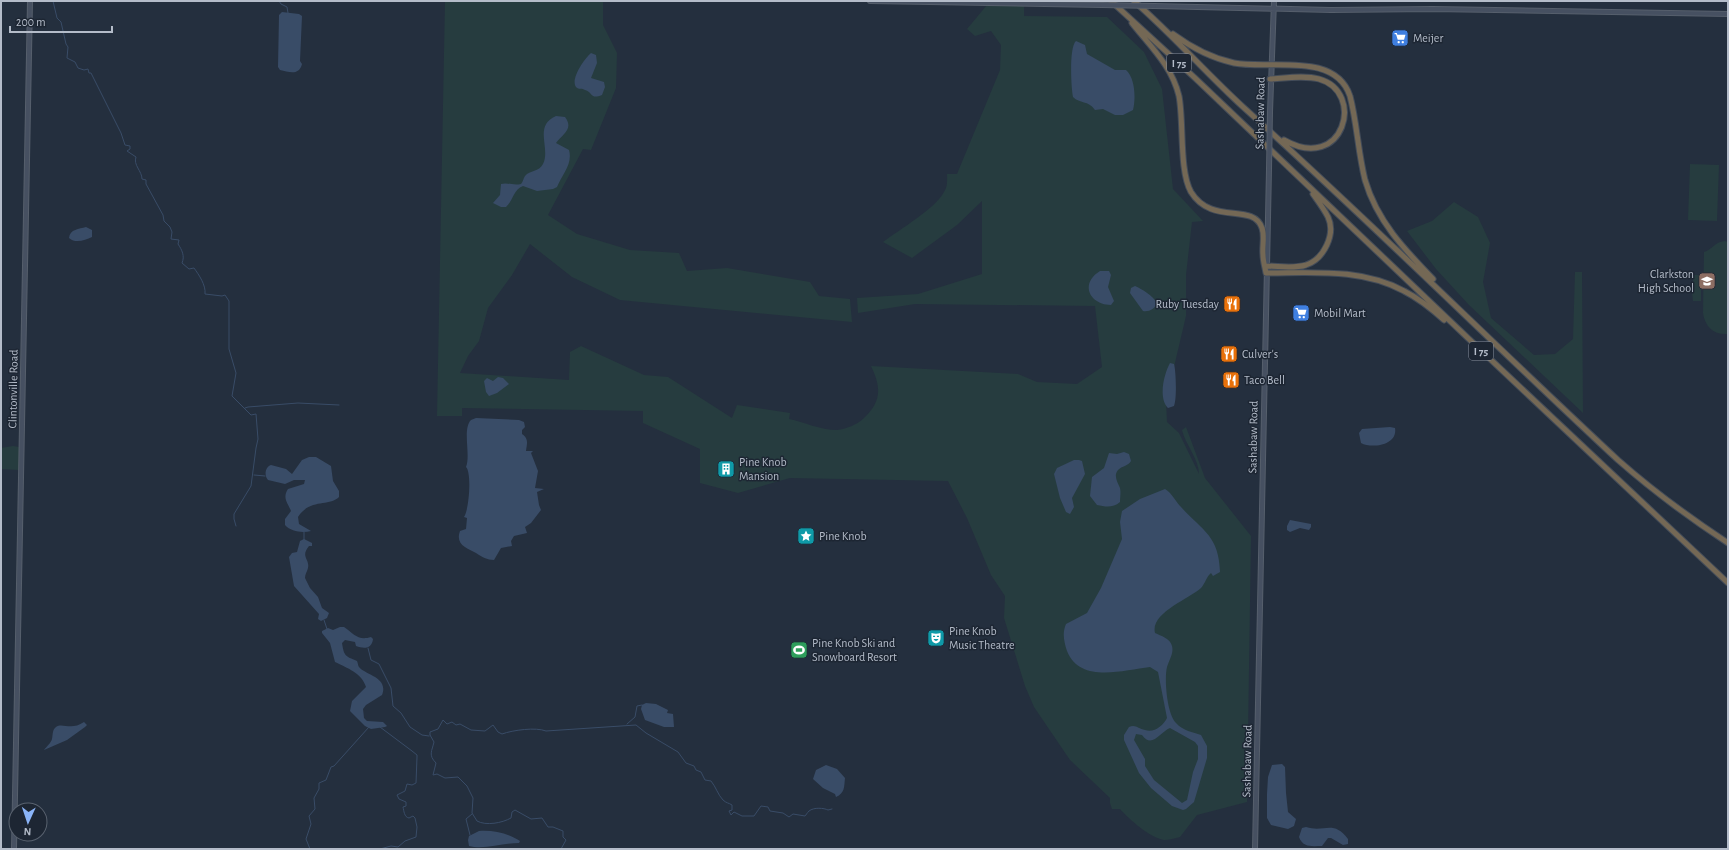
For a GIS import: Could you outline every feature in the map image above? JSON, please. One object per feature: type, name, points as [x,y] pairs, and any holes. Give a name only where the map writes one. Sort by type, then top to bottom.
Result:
[{"type":"highway","name":"I 75","points":[[1111,1],[1148,34],[1728,583]]},
{"type":"highway","name":"I 75","points":[[1134,1],[1242,106],[1276,135],[1443,293],[1506,356],[1637,476],[1728,543]]},
{"type":"highway","points":[[1146,12],[1186,44],[1204,53],[1236,63],[1317,67],[1329,71],[1342,82],[1350,96],[1363,170],[1376,207],[1397,241],[1437,284],[1443,293]]},
{"type":"highway","points":[[1124,14],[1164,62],[1177,88],[1182,116],[1185,175],[1190,190],[1199,202],[1210,209],[1223,213],[1247,214],[1257,220],[1263,233],[1263,256],[1266,273],[1339,272],[1381,281],[1414,296],[1470,340]]},
{"type":"highway","points":[[1270,79],[1312,78],[1324,81],[1338,92],[1344,107],[1344,122],[1339,133],[1332,142],[1321,147],[1310,149],[1299,147],[1276,135]]},
{"type":"highway","points":[[1266,266],[1293,267],[1307,265],[1321,254],[1327,246],[1330,229],[1329,218],[1302,181]]},
{"type":"street","name":"Clintonville Road","points":[[14,849],[30,1]]},
{"type":"street","points":[[870,1],[1327,10],[1432,9],[1728,14]]},
{"type":"street","name":"Sashabaw Road","points":[[1255,849],[1270,79],[1274,1]]},
{"type":"green space","points":[[445,1],[603,1],[603,25],[617,53],[616,88],[591,150],[583,149],[548,215],[577,234],[630,250],[679,253],[687,271],[727,268],[810,282],[819,296],[850,299],[852,322],[620,300],[572,277],[530,244],[512,275],[488,308],[479,341],[468,356],[460,373],[569,380],[570,352],[581,346],[644,375],[668,377],[732,418],[737,405],[790,413],[789,419],[831,430],[848,428],[855,425],[870,412],[874,406],[877,400],[878,387],[871,366],[1018,374],[1037,382],[1077,384],[1102,367],[1095,306],[915,304],[858,313],[857,298],[918,294],[982,274],[982,201],[957,225],[912,258],[883,242],[925,212],[940,198],[946,188],[947,174],[957,174],[1000,70],[1001,45],[991,31],[975,36],[967,29],[987,5],[1024,6],[1024,16],[1107,17],[1144,52],[1162,89],[1173,189],[1203,221],[1192,222],[1186,275],[1186,316],[1166,401],[1167,422],[1179,433],[1199,474],[1197,463],[1182,430],[1186,427],[1205,478],[1251,536],[1247,802],[1197,815],[1180,837],[1166,840],[1146,832],[1134,823],[1120,809],[1112,809],[1110,798],[1070,760],[1034,707],[1025,686],[1004,618],[1005,596],[991,575],[967,518],[948,481],[790,478],[738,493],[700,483],[700,449],[643,423],[643,411],[462,408],[462,416],[437,416]]},
{"type":"green space","points":[[1690,164],[1719,165],[1717,221],[1688,220]]},
{"type":"green space","points":[[1454,202],[1478,217],[1490,243],[1483,282],[1491,318],[1534,355],[1555,354],[1573,339],[1575,272],[1582,272],[1583,413],[1469,305],[1436,269],[1407,231],[1432,221]]},
{"type":"green space","points":[[1725,241],[1728,242],[1728,334],[1718,333],[1711,329],[1704,318],[1703,313],[1704,252],[1718,243]]},
{"type":"green space","points":[[1693,275],[1701,275],[1701,301],[1693,301],[1691,285],[1693,285]]},
{"type":"green space","points":[[13,446],[19,447],[19,470],[1,469],[1,448]]},
{"type":"water","points":[[282,12],[299,14],[302,16],[300,61],[302,64],[301,68],[296,72],[280,70],[278,67],[279,15]]},
{"type":"water","points":[[1076,41],[1085,45],[1087,54],[1115,70],[1126,70],[1131,78],[1134,88],[1133,110],[1123,115],[1115,115],[1103,109],[1095,110],[1087,103],[1078,101],[1073,97],[1071,59]]},
{"type":"water","points":[[591,53],[596,55],[597,63],[591,78],[604,82],[605,87],[602,95],[595,97],[584,89],[577,88],[575,83],[579,69]]},
{"type":"water","points":[[556,116],[565,117],[568,128],[556,143],[569,150],[570,155],[568,165],[557,187],[537,191],[523,186],[517,190],[506,207],[501,207],[493,203],[500,195],[501,184],[521,184],[527,174],[541,167],[545,158],[545,125],[549,120]]},
{"type":"water","points":[[86,227],[92,230],[92,237],[78,241],[69,238],[73,231]]},
{"type":"water","points":[[1100,271],[1109,271],[1111,275],[1108,287],[1114,301],[1111,305],[1097,302],[1090,293],[1090,282]]},
{"type":"water","points":[[1135,286],[1155,300],[1157,303],[1152,310],[1143,311],[1130,293],[1131,288]]},
{"type":"water","points":[[1170,363],[1174,364],[1176,391],[1174,406],[1168,408],[1163,398],[1163,386]]},
{"type":"water","points":[[498,377],[503,378],[509,384],[497,393],[489,396],[486,392],[484,381],[487,378],[493,381]]},
{"type":"water","points":[[476,418],[519,420],[524,422],[525,427],[522,430],[522,434],[527,439],[526,451],[533,451],[531,453],[538,471],[535,488],[544,489],[537,492],[541,510],[531,523],[525,527],[527,533],[514,536],[511,541],[512,546],[501,548],[494,560],[485,558],[466,548],[460,543],[459,540],[460,531],[466,529],[467,518],[464,517],[469,492],[469,476],[466,467],[468,456],[467,429],[471,420]]},
{"type":"water","points":[[1395,428],[1395,434],[1388,442],[1371,446],[1361,443],[1359,433],[1362,429]]},
{"type":"water","points":[[1124,452],[1129,454],[1131,461],[1118,470],[1116,475],[1120,490],[1120,502],[1109,506],[1097,505],[1090,496],[1092,477],[1104,468],[1109,453],[1117,454]]},
{"type":"water","points":[[309,457],[316,457],[331,466],[333,481],[339,491],[339,497],[330,502],[308,507],[303,511],[298,517],[299,524],[311,531],[304,532],[290,529],[285,525],[285,519],[291,511],[286,500],[286,492],[288,489],[304,484],[305,480],[294,480],[285,484],[268,480],[266,472],[267,468],[271,465],[286,469],[292,474],[302,460]]},
{"type":"water","points":[[1074,460],[1082,461],[1085,474],[1072,498],[1074,507],[1070,514],[1066,512],[1060,498],[1054,474],[1057,468]]},
{"type":"water","points":[[1165,489],[1208,535],[1217,550],[1219,560],[1220,572],[1213,576],[1211,573],[1201,588],[1164,613],[1158,619],[1155,626],[1155,633],[1167,639],[1172,646],[1171,656],[1166,672],[1166,680],[1168,704],[1173,719],[1182,728],[1201,735],[1207,746],[1207,758],[1194,802],[1183,810],[1172,806],[1151,788],[1139,773],[1124,740],[1124,735],[1129,727],[1133,726],[1152,731],[1161,726],[1167,718],[1158,672],[1150,667],[1115,672],[1092,671],[1082,668],[1073,661],[1067,651],[1064,641],[1066,624],[1087,613],[1101,588],[1122,539],[1120,522],[1122,511],[1140,499]],"holes":[[[1170,728],[1195,742],[1198,746],[1198,759],[1193,772],[1187,800],[1182,803],[1154,780],[1145,766],[1145,759],[1134,740],[1136,734],[1142,735],[1146,739],[1153,740]]]},
{"type":"water","points":[[1290,520],[1311,524],[1311,527],[1309,530],[1300,528],[1290,532],[1287,530],[1287,526]]},
{"type":"water","points":[[304,539],[312,543],[312,546],[309,546],[305,553],[308,568],[305,578],[310,588],[318,597],[322,608],[329,613],[327,618],[321,621],[318,619],[319,614],[294,586],[289,557],[292,553],[297,552],[300,541]]},
{"type":"water","points":[[344,627],[359,637],[371,637],[373,639],[371,645],[365,648],[356,646],[355,642],[345,640],[342,643],[346,655],[357,661],[362,670],[375,677],[382,684],[382,695],[366,705],[363,709],[364,718],[367,721],[383,722],[387,726],[385,727],[371,729],[365,726],[350,711],[352,701],[366,687],[358,675],[335,662],[330,643],[322,633],[322,631],[328,628],[333,630]]},
{"type":"water","points":[[646,703],[656,704],[668,710],[667,713],[673,714],[674,727],[664,727],[645,720],[641,709],[642,705]]},
{"type":"water","points":[[84,722],[87,725],[67,740],[44,750],[50,743],[53,731],[56,727],[61,725],[75,726]]},
{"type":"water","points":[[1282,764],[1285,767],[1288,812],[1296,819],[1294,826],[1288,829],[1271,825],[1267,818],[1268,777],[1272,765]]},
{"type":"water","points":[[826,765],[837,769],[845,778],[843,792],[836,797],[835,794],[823,788],[813,779],[816,770]]},
{"type":"water","points":[[1306,827],[1318,829],[1333,828],[1338,830],[1348,839],[1348,844],[1343,845],[1331,838],[1328,838],[1322,846],[1305,845],[1299,837],[1302,828]]},
{"type":"water","points":[[479,831],[500,833],[520,841],[519,843],[487,847],[469,846],[469,836]]},
{"type":"waterway","points":[[53,1],[57,18],[61,22],[68,47],[67,58],[75,62],[78,68],[84,70],[88,69],[89,73],[91,73],[121,133],[125,145],[130,146],[130,149],[127,151],[136,157],[135,160],[142,179],[146,180],[146,184],[163,215],[164,221],[170,227],[172,232],[171,239],[179,240],[178,244],[183,255],[182,263],[189,269],[194,268],[203,284],[205,294],[225,295],[229,301],[229,349],[236,373],[232,396],[251,415],[256,414],[258,439],[251,486],[234,514],[236,526]]},
{"type":"waterway","points":[[279,1],[287,7],[288,13]]},
{"type":"waterway","points":[[245,408],[298,403],[339,405]]},
{"type":"waterway","points":[[254,475],[265,476]]},
{"type":"waterway","points":[[304,532],[304,540]]},
{"type":"waterway","points":[[324,620],[327,629]]},
{"type":"waterway","points":[[368,648],[371,660],[379,664],[391,688],[393,706],[401,713],[410,727],[422,735],[429,736]]},
{"type":"waterway","points":[[627,724],[635,717],[637,706],[642,705]]},
{"type":"waterway","points":[[430,735],[430,732],[438,729],[443,720],[447,724],[452,722],[456,725],[460,724],[471,730],[485,731],[493,725],[498,732],[502,734],[512,731],[536,729],[546,731],[636,725],[646,733],[678,752],[686,763],[694,766],[696,770],[701,772],[705,780],[711,781],[723,800],[732,805],[732,810],[729,811],[731,815],[734,812],[742,816],[754,816],[761,806],[768,807],[770,811],[783,813],[789,817],[793,814],[805,816],[809,811],[816,808],[828,810],[832,809]]},
{"type":"waterway","points":[[310,849],[306,839],[311,824],[309,816],[315,809],[314,798],[319,789],[319,783],[326,780],[331,767],[334,766],[369,727]]},
{"type":"waterway","points":[[380,727],[417,755],[416,783],[412,785],[407,784],[405,791],[397,795],[399,799],[406,802],[406,806],[403,807],[404,814],[409,818],[413,816],[415,818],[417,827],[416,837],[405,841],[398,847],[391,846],[380,849]]},
{"type":"waterway","points":[[430,735],[434,742],[431,755],[436,763],[433,775],[437,774],[445,778],[458,777],[467,786],[473,798],[472,813],[477,821],[489,824],[503,821],[511,818],[512,812],[515,810],[531,819],[542,818],[548,827],[553,827],[563,831],[563,837],[566,840],[561,849]]},
{"type":"waterway","points":[[470,835],[466,819],[472,814]]},
{"type":"place","name":"Meijer","points":[[1400,38]]},
{"type":"place","name":"Clarkston High School","points":[[1707,281]]},
{"type":"place","name":"Ruby Tuesday","points":[[1232,304]]},
{"type":"place","name":"Mobil Mart","points":[[1301,313]]},
{"type":"place","name":"Culver's","points":[[1229,354]]},
{"type":"place","name":"Taco Bell","points":[[1231,380]]},
{"type":"place","name":"Pine Knob Mansion","points":[[726,469]]},
{"type":"place","name":"Pine Knob","points":[[806,536]]},
{"type":"place","name":"Pine Knob Music Theatre","points":[[936,638]]},
{"type":"place","name":"Pine Knob Ski and Snowboard Resort","points":[[799,650]]}]
